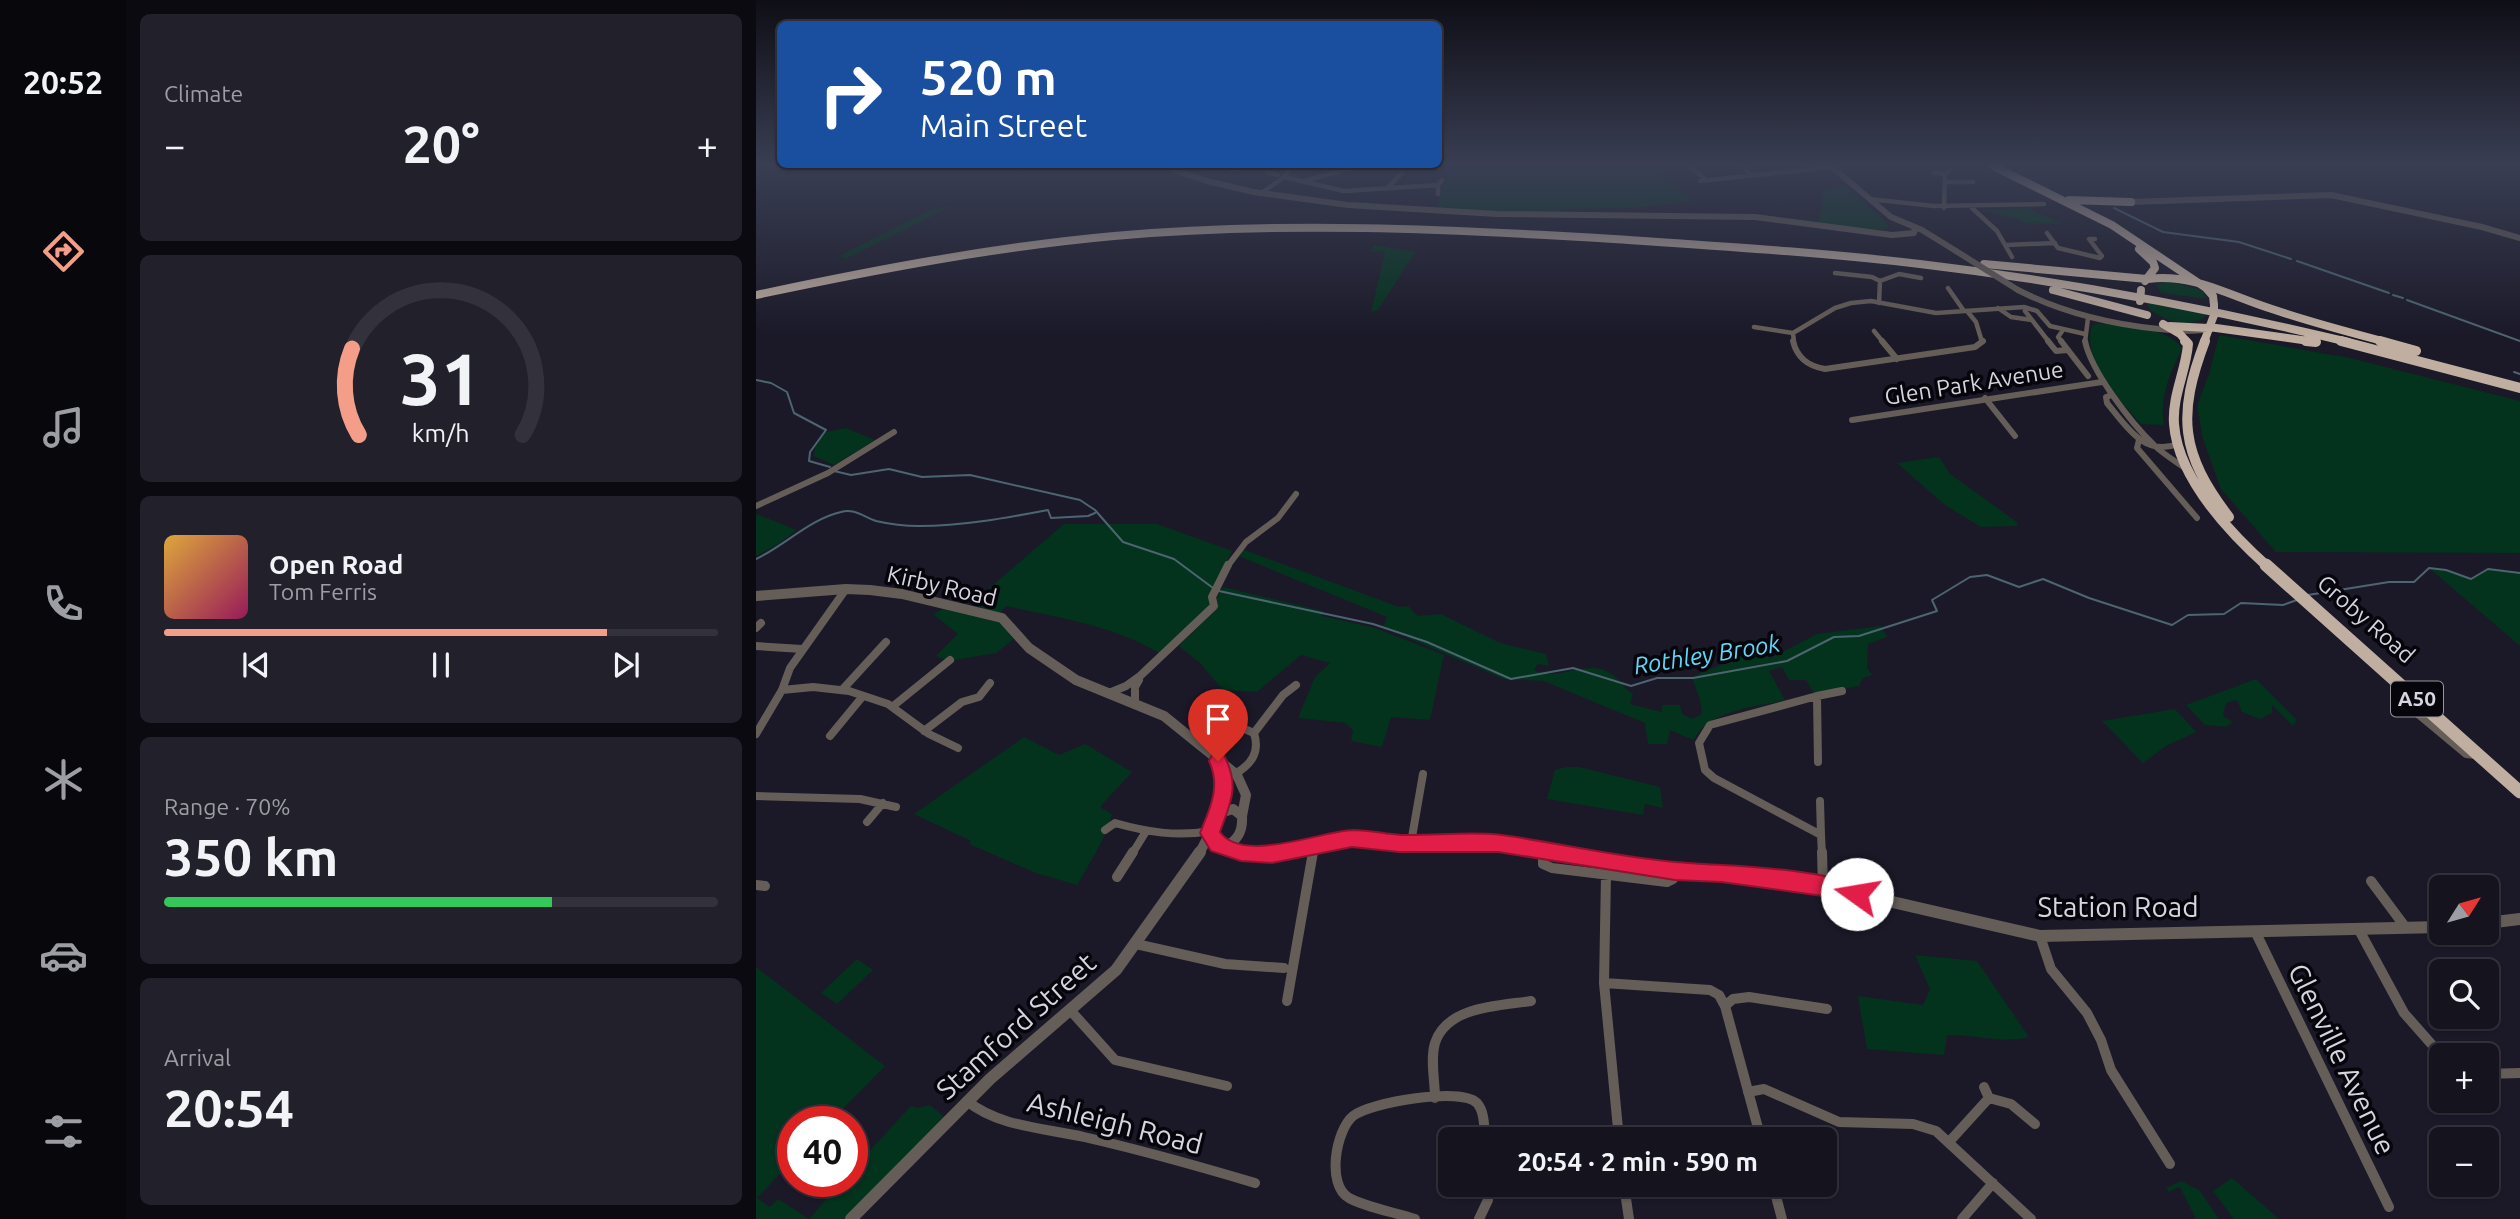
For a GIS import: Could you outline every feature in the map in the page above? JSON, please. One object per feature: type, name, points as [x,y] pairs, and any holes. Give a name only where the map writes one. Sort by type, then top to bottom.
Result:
[{"type":"highway","points":[[2094,223],[2125,239],[2153,262],[2154,271],[2140,295],[2146,316]]},
{"type":"highway","points":[[756,292],[1000,247],[1118,232],[1214,225],[1306,224],[1461,228],[1830,250],[2147,279],[2174,277],[2520,386]]},
{"type":"highway","points":[[2110,224],[2211,293],[2214,310],[2207,328]]},
{"type":"highway","points":[[2110,224],[2232,295]]},
{"type":"highway","points":[[756,292],[1016,248],[1126,234],[1297,228],[1500,233],[1735,247],[1969,270],[2150,300],[2353,343],[2520,386]]},
{"type":"highway","points":[[1830,250],[2006,271],[2190,303],[2336,335],[2520,386]]},
{"type":"highway","points":[[1874,259],[2003,279],[2133,309],[2175,330],[2186,340],[2189,348]]},
{"type":"highway","points":[[2164,326],[2264,333],[2520,386]]},
{"type":"highway","points":[[2164,326],[2189,348]]},
{"type":"highway","name":"Groby Road","points":[[2207,328],[2186,407],[2189,440],[2201,472],[2222,508],[2287,580]]},
{"type":"highway","name":"Groby Road","points":[[2189,348],[2188,362],[2173,411],[2178,444],[2185,465],[2200,493],[2221,520],[2520,792]]},
{"type":"highway","name":"Groby Road","points":[[2317,607],[2520,784]]},
{"type":"street","points":[[1797,223],[1875,233],[1908,234],[1916,231],[1915,227]]},
{"type":"street","points":[[1889,223],[1908,234],[1943,243]]},
{"type":"street","points":[[1875,233],[1904,223],[2052,307],[2088,318],[2130,325],[2164,326]]},
{"type":"street","points":[[1988,223],[1997,231],[2012,257]]},
{"type":"street","points":[[2454,223],[2517,237]]},
{"type":"street","points":[[2047,233],[2065,251],[2100,258],[2102,256],[2092,239],[2079,240]]},
{"type":"street","points":[[2006,245],[2055,243]]},
{"type":"street","points":[[1835,273],[1872,277],[1880,281],[1899,274],[1922,278]]},
{"type":"street","points":[[1879,303],[1880,281]]},
{"type":"street","points":[[1793,333],[1793,342],[1804,363],[1812,368],[1825,369],[1975,347],[1983,342],[1983,336],[1948,288]]},
{"type":"street","points":[[1754,327],[1793,333],[1835,308],[1851,303],[1879,303],[1916,312],[2033,309],[2050,326],[2085,334]]},
{"type":"street","points":[[1998,308],[2011,317],[2032,320]]},
{"type":"street","points":[[2025,311],[2056,351],[2067,350]]},
{"type":"street","points":[[2130,325],[2146,316]]},
{"type":"street","name":"Groby Road","points":[[2088,318],[2085,334],[2088,356],[2102,382],[2156,446],[2201,472]]},
{"type":"street","points":[[2175,330],[2207,328]]},
{"type":"street","points":[[2063,330],[2058,337],[2088,376]]},
{"type":"street","points":[[1874,331],[1897,359]]},
{"type":"street","name":"Glen Park Avenue","points":[[1852,420],[2102,382]]},
{"type":"street","name":"Groby Road","points":[[2112,395],[2106,397],[2107,403],[2146,446],[2167,448],[2178,444]]},
{"type":"street","points":[[1984,398],[2015,436]]},
{"type":"street","points":[[756,506],[828,473],[894,432]]},
{"type":"street","points":[[2138,440],[2137,448],[2197,518]]},
{"type":"street","points":[[1109,693],[1124,689],[1139,679],[1207,614],[1214,606],[1212,597],[1217,586],[1238,551],[1278,518],[1296,494]]},
{"type":"street","points":[[756,734],[782,690],[790,668],[846,589]]},
{"type":"street","name":"Kirby Road","points":[[756,597],[846,589],[902,594],[1002,618],[1029,648],[1081,683],[1135,702],[1164,716],[1235,774]]},
{"type":"street","points":[[842,690],[886,642]]},
{"type":"street","points":[[756,646],[802,649]]},
{"type":"street","points":[[892,708],[950,660]]},
{"type":"street","points":[[1135,702],[1135,687],[1139,679]]},
{"type":"street","points":[[925,731],[962,702],[979,697],[990,683]]},
{"type":"street","points":[[1254,733],[1270,718],[1279,698],[1296,685]]},
{"type":"street","points":[[782,690],[813,687],[842,690],[863,696],[892,708],[925,731],[958,748]]},
{"type":"street","points":[[1821,835],[1714,778],[1705,770],[1699,743],[1710,725],[1842,691]]},
{"type":"street","points":[[830,736],[863,696]]},
{"type":"street","points":[[1817,696],[1818,762]]},
{"type":"street","points":[[1242,728],[1254,733]]},
{"type":"street","points":[[1238,838],[1223,846],[1213,840],[1210,832],[1224,793],[1235,774],[1245,768],[1256,754],[1254,733]]},
{"type":"street","points":[[1218,761],[1224,773],[1224,793]]},
{"type":"street","points":[[1235,774],[1246,795],[1238,838],[1249,853]]},
{"type":"street","points":[[1411,843],[1423,774]]},
{"type":"street","points":[[756,796],[781,800],[843,796],[896,807]]},
{"type":"street","points":[[1820,801],[1823,886]]},
{"type":"street","points":[[866,822],[883,803]]},
{"type":"street","points":[[1217,814],[1233,809],[1242,816]]},
{"type":"street","points":[[1105,830],[1115,823],[1145,833],[1190,835],[1210,832]]},
{"type":"street","name":"Stamford Street","points":[[851,1219],[967,1101],[1116,970],[1196,857],[1210,832]]},
{"type":"street","points":[[1117,877],[1145,833]]},
{"type":"street","name":"Station Road","points":[[1223,846],[1249,853],[1272,854],[1352,839],[1411,843],[1498,843],[1675,871],[1721,873],[1823,886],[2040,936],[2429,928]]},
{"type":"street","points":[[1287,1001],[1314,845]]},
{"type":"street","name":"Stamford Street","points":[[1196,857],[1223,846]]},
{"type":"street","name":"Station Road","points":[[1543,850],[1542,860],[1546,867],[1667,882],[1673,879],[1675,871]]},
{"type":"street","points":[[1606,875],[1604,983],[1618,1127]]},
{"type":"street","points":[[2371,881],[2407,930]]},
{"type":"street","points":[[2499,922],[2520,919]]},
{"type":"street","name":"Glenville Avenue","points":[[2255,930],[2389,1207]]},
{"type":"street","points":[[2359,930],[2399,1009],[2429,1045]]},
{"type":"street","points":[[2040,936],[2051,969],[2087,1013],[2101,1040],[2111,1070],[2171,1164]]},
{"type":"street","points":[[1136,944],[1225,964],[1284,968]]},
{"type":"street","points":[[1604,983],[1710,990],[1719,995],[1725,1006],[1758,1127]]},
{"type":"street","points":[[1725,1006],[1733,999],[1749,997],[1827,1009]]},
{"type":"street","points":[[1435,1098],[1434,1045],[1444,1027],[1462,1014],[1531,1001]]},
{"type":"street","points":[[1071,1011],[1115,1060],[1227,1086]]},
{"type":"street","points":[[2499,1074],[2520,1073]]},
{"type":"street","points":[[1984,1087],[1989,1098]]},
{"type":"street","points":[[1748,1092],[1764,1089],[1839,1122],[1913,1124],[1936,1131],[2031,1219]]},
{"type":"street","points":[[1415,1219],[1349,1198],[1336,1184],[1335,1166],[1346,1125],[1353,1115],[1374,1106],[1435,1098],[1469,1097],[1478,1103],[1483,1112],[1484,1127]]},
{"type":"street","points":[[1949,1142],[1989,1098]]},
{"type":"street","points":[[1989,1098],[2011,1104],[2035,1124]]},
{"type":"street","name":"Ashleigh Road","points":[[967,1101],[973,1108],[991,1116],[1081,1136],[1255,1182]]},
{"type":"street","points":[[1962,1219],[1993,1183]]},
{"type":"street","points":[[1479,1219],[1488,1197]]},
{"type":"street","points":[[1626,1197],[1629,1219]]},
{"type":"street","points":[[1776,1197],[1782,1219]]},
{"type":"green space","points":[[905,223],[919,223],[846,259],[839,256]]},
{"type":"green space","points":[[1812,223],[1886,223],[1889,227],[1881,229]]},
{"type":"green space","points":[[1374,245],[1415,252],[1378,310],[1371,312],[1385,253],[1370,252]]},
{"type":"green space","points":[[2167,281],[2202,290],[2207,299],[2161,293],[2156,285]]},
{"type":"green space","points":[[2147,302],[2206,313],[2205,317],[2198,321],[2177,322],[2150,310]]},
{"type":"green space","points":[[2097,324],[2156,332],[2167,336],[2182,349],[2164,395],[2164,425],[2141,424],[2104,379],[2092,352],[2090,339],[2092,326]]},
{"type":"green space","points":[[2219,335],[2350,358],[2520,401],[2520,553],[2276,552],[2221,489],[2203,439],[2197,406]]},
{"type":"green space","points":[[846,428],[875,440],[834,465],[814,456],[815,447],[826,432]]},
{"type":"green space","points":[[1939,457],[1950,474],[2017,522],[2017,526],[1981,527],[1945,505],[1897,463]]},
{"type":"green space","points":[[756,514],[797,530],[756,556]]},
{"type":"green space","points":[[1064,524],[1157,524],[1232,551],[1209,596],[1210,606],[1159,653],[1141,643],[1085,624],[1006,606],[999,614],[971,604]]},
{"type":"green space","points":[[1242,549],[1399,607],[1408,606],[1418,616],[1441,614],[1500,643],[1546,654],[1549,666],[1538,664],[1534,670],[1542,673],[1586,668],[1604,670],[1633,694],[1630,704],[1662,712],[1662,705],[1680,705],[1682,714],[1692,719],[1702,714],[1692,678],[1742,656],[1756,643],[1764,655],[1771,658],[1817,634],[1881,626],[1887,637],[1868,644],[1867,668],[1872,675],[1863,678],[1859,686],[1814,694],[1806,680],[1789,680],[1782,667],[1769,671],[1785,700],[1721,716],[1700,730],[1694,740],[1670,730],[1667,744],[1648,744],[1645,723],[1544,681],[1504,679],[1383,627],[1387,617],[1236,555]]},
{"type":"green space","points":[[2429,568],[2446,570],[2471,579],[2488,569],[2520,573],[2520,646]]},
{"type":"green space","points":[[1223,587],[1323,611],[1322,616],[1375,628],[1444,655],[1430,720],[1391,717],[1382,747],[1351,741],[1353,730],[1346,723],[1298,718],[1315,677],[1330,663],[1301,655],[1257,692],[1223,690],[1200,663],[1179,646],[1218,607],[1217,598]]},
{"type":"green space","points":[[949,606],[997,619],[1014,639],[996,653],[949,661],[936,656],[958,634],[933,614]]},
{"type":"green space","points":[[2256,679],[2297,720],[2293,726],[2272,705],[2272,713],[2260,719],[2242,712],[2237,700],[2226,703],[2223,716],[2233,722],[2226,727],[2205,725],[2186,705]]},
{"type":"green space","points":[[2175,709],[2196,732],[2166,746],[2143,763],[2102,721]]},
{"type":"green space","points":[[1024,737],[1059,755],[1085,744],[1132,772],[1100,807],[1112,814],[1102,842],[1077,885],[1036,873],[969,844],[971,841],[914,814]]},
{"type":"green space","points":[[1579,767],[1660,787],[1663,808],[1645,804],[1643,815],[1547,799],[1555,770]]},
{"type":"green space","points":[[1915,955],[1977,961],[2029,1037],[2009,1040],[1947,1035],[1944,1055],[1867,1049],[1858,996],[1923,1005],[1930,989]]},
{"type":"green space","points":[[857,959],[873,970],[837,1004],[821,993]]},
{"type":"green space","points":[[756,967],[885,1066],[846,1106],[777,1106],[777,1177],[757,1198],[770,1207],[778,1199],[809,1219],[756,1219]]},
{"type":"green space","points":[[930,1105],[948,1120],[851,1219],[809,1219],[828,1197],[868,1197],[868,1153],[911,1106],[917,1108]]},
{"type":"green space","points":[[2232,1178],[2279,1219],[2234,1219],[2213,1191]]},
{"type":"green space","points":[[2181,1181],[2199,1190],[2219,1219],[2196,1219],[2181,1189],[2178,1187],[2169,1192],[2166,1188]]},
{"type":"waterway","points":[[2144,223],[2163,232],[2239,242],[2291,259]]},
{"type":"waterway","points":[[2297,261],[2389,293]]},
{"type":"waterway","points":[[2393,295],[2403,298]]},
{"type":"waterway","points":[[2407,300],[2520,341]]},
{"type":"waterway","points":[[2514,372],[2520,374]]},
{"type":"waterway","name":"Rothley Brook","points":[[756,380],[771,383],[787,392],[794,413],[826,430],[810,452],[809,461],[830,467]]},
{"type":"waterway","name":"Rothley Brook","points":[[834,471],[851,475],[889,469],[922,477],[970,475],[1080,500],[1095,510],[1123,542],[1174,559],[1213,588]]},
{"type":"waterway","points":[[756,559],[819,520],[846,511],[876,521],[919,526],[968,523],[1048,510],[1051,518],[1088,516],[1095,513]]},
{"type":"waterway","name":"Rothley Brook","points":[[2308,595],[2389,582],[2414,582],[2429,568],[2446,570],[2471,579],[2488,569],[2520,573]]},
{"type":"waterway","name":"Rothley Brook","points":[[1219,591],[1373,624],[1427,642],[1511,679],[1573,668],[1631,686],[1657,678],[1693,678],[1787,661],[1834,637],[1859,636],[1937,611],[1932,600],[1970,577],[1987,575],[2019,587],[2043,579],[2089,598],[2172,625],[2188,615],[2224,614],[2241,603],[2283,605],[2297,600]]},
{"type":"route","points":[[1218,761],[1224,773],[1224,793],[1210,833],[1218,844],[1241,852],[1263,855],[1291,852],[1341,839],[1399,843],[1498,843],[1675,871],[1721,873],[1823,886],[1857,894]]}]
